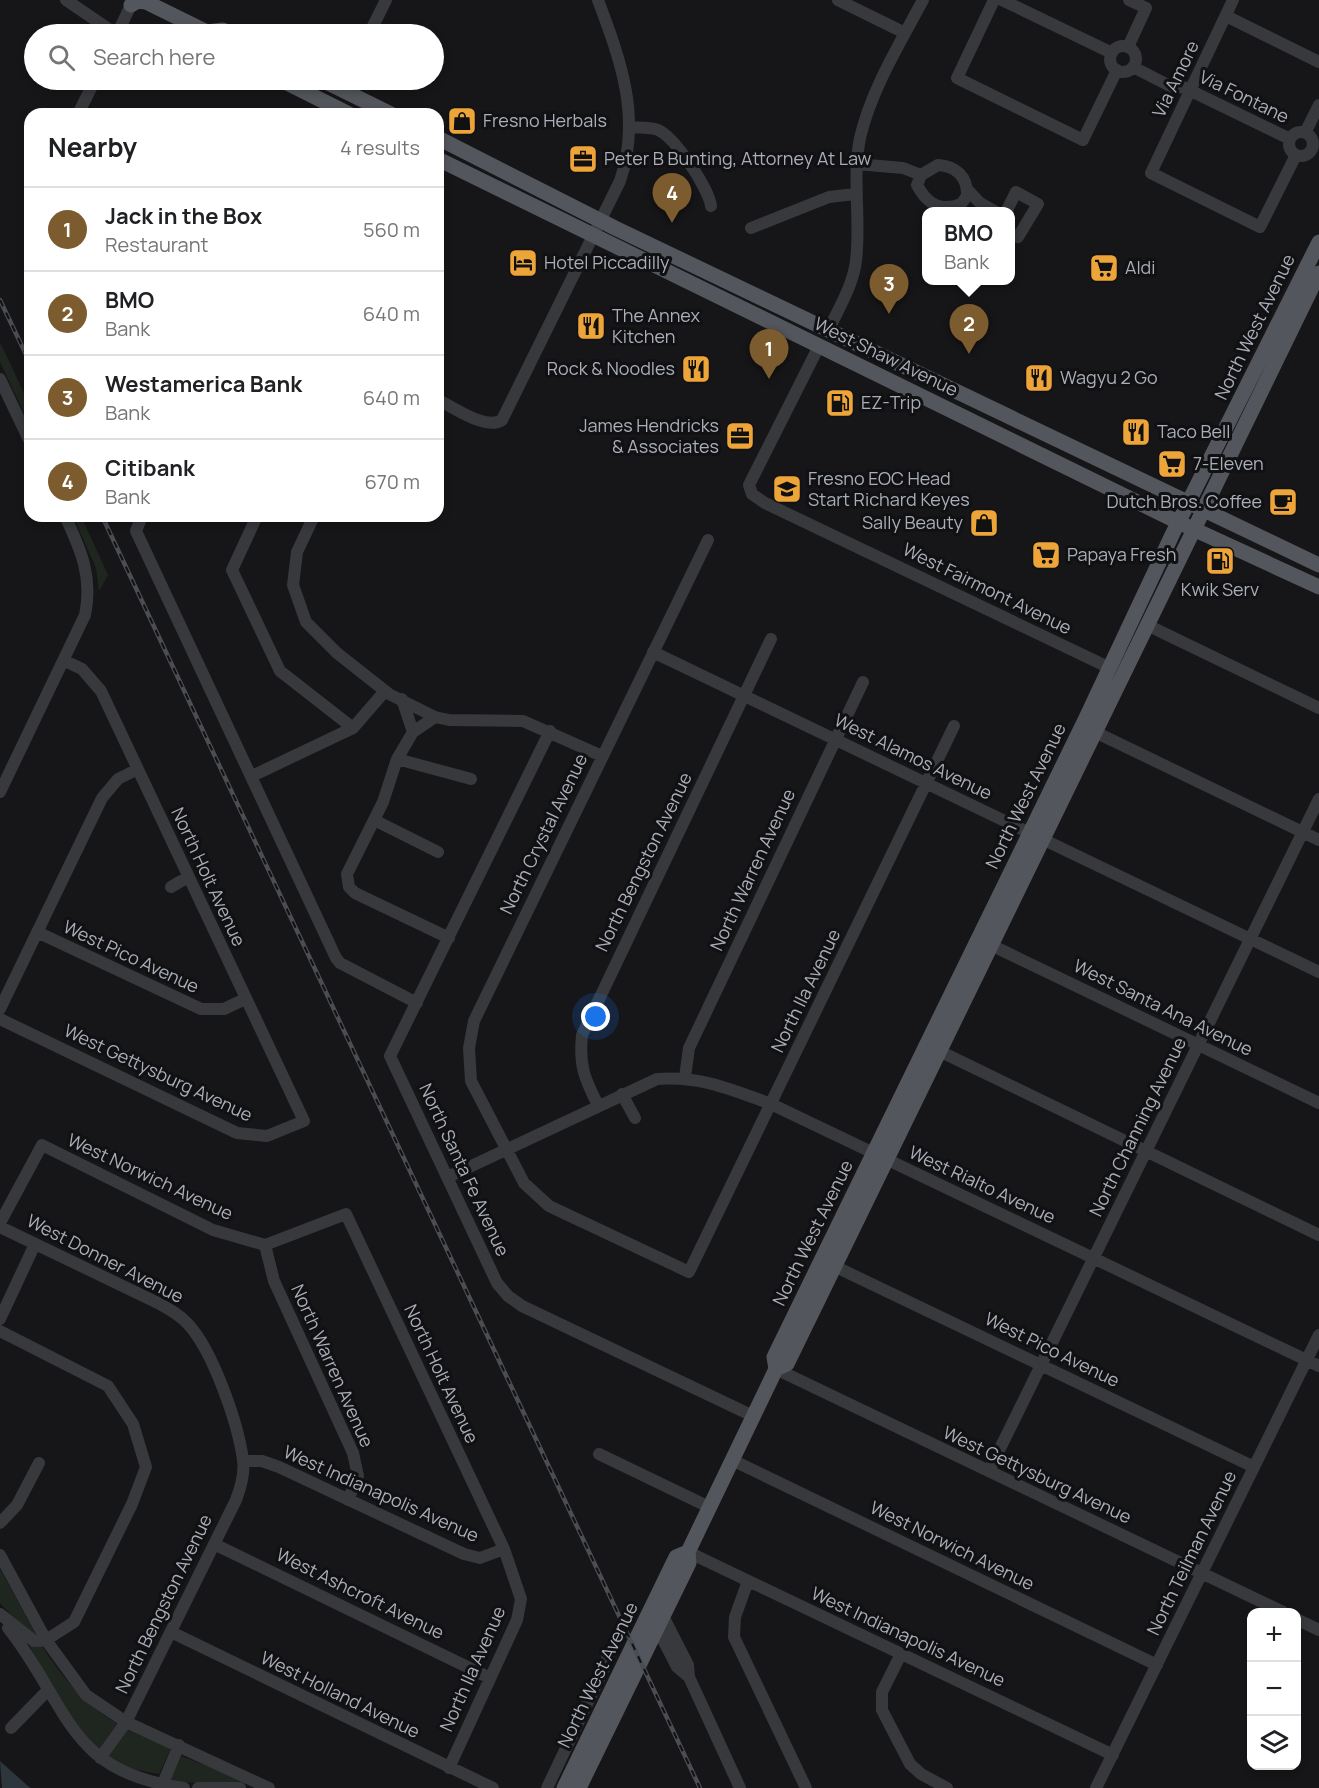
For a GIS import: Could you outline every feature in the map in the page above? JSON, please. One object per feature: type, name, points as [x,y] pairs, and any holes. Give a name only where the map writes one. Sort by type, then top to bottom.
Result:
[{"type":"main road","points":[[125,3],[142,0],[191,24]]},
{"type":"main road","points":[[162,0],[212,24]]},
{"type":"main road","points":[[125,3],[170,24]]},
{"type":"main road","points":[[298,90],[329,108]]},
{"type":"main road","points":[[320,90],[333,96],[340,90]]},
{"type":"main road","points":[[353,90],[381,108]]},
{"type":"main road","points":[[335,108],[347,101],[360,108]]},
{"type":"main road","name":"West Shaw Avenue","points":[[444,142],[768,321],[1194,530],[1317,586]]},
{"type":"main road","name":"West Shaw Avenue","points":[[444,162],[829,329],[1319,565]]},
{"type":"main road","name":"North West Avenue","points":[[933,1048],[991,945],[1110,668],[1178,522],[1319,242]]},
{"type":"main road","name":"North West Avenue","points":[[579,1788],[689,1563],[688,1552],[776,1369],[774,1358],[880,1157],[1037,836],[1083,758],[1319,273]]},
{"type":"main road","points":[[1272,371],[1271,358],[1291,315],[1288,304]]},
{"type":"main road","points":[[768,321],[779,316],[817,333],[829,329]]},
{"type":"main road","points":[[819,346],[830,341],[881,365],[894,362]]},
{"type":"main road","points":[[914,391],[923,386],[971,409],[1000,411]]},
{"type":"main road","points":[[1016,442],[1028,436],[1046,441],[1053,437]]},
{"type":"main road","points":[[1083,758],[1084,740],[1112,681],[1110,668]]},
{"type":"main road","name":"North West Avenue","points":[[776,1369],[787,1364],[834,1266],[880,1157]]},
{"type":"main road","name":"North West Avenue","points":[[564,1788],[676,1557],[688,1552]]},
{"type":"main road","points":[[660,1622],[655,1620],[664,1598],[661,1588]]},
{"type":"street","points":[[66,0],[101,24]]},
{"type":"street","points":[[374,24],[386,0]]},
{"type":"street","points":[[444,403],[487,423],[497,423],[506,415],[623,174],[630,127],[625,76],[598,0]]},
{"type":"street","points":[[838,0],[905,33]]},
{"type":"street","points":[[829,329],[848,290],[856,264],[855,194],[861,137],[871,106],[922,0]]},
{"type":"street","points":[[994,0],[957,78],[1083,140],[1117,70]]},
{"type":"street","points":[[1002,0],[1112,53]]},
{"type":"street","points":[[1128,47],[1146,8],[1129,0]]},
{"type":"street","name":"Via Amore","points":[[1233,0],[1187,89],[1151,173],[1260,228],[1307,156]]},
{"type":"street","points":[[119,24],[125,3]]},
{"type":"street","points":[[1226,16],[1319,62]]},
{"type":"street","points":[[1120,46],[1128,47],[1134,52],[1134,64],[1125,71],[1117,70],[1112,64],[1112,53],[1120,46]]},
{"type":"street","name":"Via Fontane","points":[[1134,64],[1174,88],[1187,89],[1290,139]]},
{"type":"street","points":[[81,108],[90,90]]},
{"type":"street","points":[[1312,141],[1297,133],[1290,139],[1290,150],[1307,156],[1312,149],[1319,105]]},
{"type":"street","points":[[630,127],[657,129],[669,137],[710,194],[711,206]]},
{"type":"street","points":[[857,164],[903,168],[921,175]]},
{"type":"street","points":[[941,207],[930,203],[917,185],[921,175],[938,165],[947,166],[960,173],[967,189],[987,207]]},
{"type":"street","points":[[961,204],[967,196],[967,189]]},
{"type":"street","points":[[1008,207],[1016,192],[1038,204],[1018,237],[1015,236]]},
{"type":"street","points":[[751,228],[826,198],[855,194]]},
{"type":"street","points":[[948,207],[961,204],[973,206],[980,203]]},
{"type":"street","name":"West Fairmont Avenue","points":[[819,346],[749,485],[752,494],[774,507],[1110,668]]},
{"type":"street","points":[[2,386],[24,430]]},
{"type":"street","points":[[0,792],[65,661],[85,615],[89,588],[86,563],[68,522]]},
{"type":"street","points":[[140,522],[136,531],[336,958],[340,963],[417,1003],[550,731]]},
{"type":"street","points":[[254,522],[232,570],[280,671],[353,728]]},
{"type":"street","points":[[311,522],[297,552],[293,585],[306,622],[337,653],[385,691],[435,717],[449,720],[523,721],[602,756]]},
{"type":"street","name":"North Crystal Avenue","points":[[507,1149],[471,1081],[469,1048],[474,1021],[708,540]]},
{"type":"street","points":[[1147,625],[1319,708]]},
{"type":"street","name":"North Bengston Avenue","points":[[598,1105],[585,1081],[580,1059],[582,1035],[771,639]]},
{"type":"street","name":"West Alamos Avenue","points":[[653,652],[1319,972]]},
{"type":"street","name":"North Holt Avenue","points":[[65,661],[82,669],[101,691],[136,770],[304,1121]]},
{"type":"street","name":"North Warren Avenue","points":[[685,1077],[689,1048],[863,682]]},
{"type":"street","points":[[252,776],[353,728],[385,691]]},
{"type":"street","points":[[402,699],[413,732]]},
{"type":"street","points":[[435,717],[413,732],[397,759],[374,820],[347,874],[349,887],[355,893],[449,938]]},
{"type":"street","name":"North Ila Avenue","points":[[507,1149],[524,1183],[549,1206],[689,1272],[954,726]]},
{"type":"street","points":[[1095,732],[1319,840]]},
{"type":"street","points":[[397,759],[471,779]]},
{"type":"street","points":[[0,1009],[102,798],[118,779],[136,770]]},
{"type":"street","name":"North Channing Avenue","points":[[989,1472],[1319,799]]},
{"type":"street","points":[[374,820],[438,852]]},
{"type":"street","points":[[171,886],[188,877]]},
{"type":"street","name":"West Pico Avenue","points":[[37,932],[201,1009],[224,1009],[245,999]]},
{"type":"street","name":"West Santa Ana Avenue","points":[[991,945],[1319,1103]]},
{"type":"street","name":"North Santa Fe Avenue","points":[[417,1003],[390,1056],[497,1283],[508,1296],[522,1306],[753,1416]]},
{"type":"street","name":"West Gettysburg Avenue","points":[[0,1019],[237,1133],[267,1136],[304,1121]]},
{"type":"street","points":[[933,1048],[1319,1235]]},
{"type":"street","name":"West Rialto Avenue","points":[[448,1177],[657,1078],[685,1077],[711,1082],[771,1104],[1319,1366]]},
{"type":"street","points":[[622,1094],[634,1118]]},
{"type":"street","name":"West Norwich Avenue","points":[[0,1225],[42,1145],[213,1230],[265,1245]]},
{"type":"street","name":"North Holt Avenue","points":[[265,1245],[346,1214],[504,1550]]},
{"type":"street","name":"West Donner Avenue","points":[[0,1225],[158,1303],[188,1323],[198,1337],[229,1404],[243,1461]]},
{"type":"street","points":[[0,1319],[35,1244]]},
{"type":"street","name":"North Warren Avenue","points":[[265,1245],[274,1281],[353,1453],[358,1476],[348,1500]]},
{"type":"street","name":"West Pico Avenue","points":[[834,1266],[1254,1467]]},
{"type":"street","points":[[0,1331],[108,1386],[133,1424],[146,1467],[132,1504],[74,1622],[46,1640],[34,1641],[0,1616]]},
{"type":"street","name":"North Teilman Avenue","points":[[1097,1788],[1319,1335]]},
{"type":"street","name":"West Gettysburg Avenue","points":[[776,1369],[1274,1608]]},
{"type":"street","points":[[599,1454],[709,1507]]},
{"type":"street","name":"West Norwich Avenue","points":[[732,1460],[1157,1665]]},
{"type":"street","name":"North Bengston Avenue","points":[[100,1758],[126,1722],[236,1500],[243,1480],[243,1461]]},
{"type":"street","name":"West Indianapolis Avenue","points":[[243,1461],[271,1464],[470,1556],[485,1557],[504,1550]]},
{"type":"street","points":[[0,1523],[17,1505],[39,1463]]},
{"type":"street","name":"West Ashcroft Avenue","points":[[214,1544],[490,1677]]},
{"type":"street","name":"North Ila Avenue","points":[[449,1768],[517,1620],[521,1599],[504,1550]]},
{"type":"street","name":"West Indianapolis Avenue","points":[[688,1552],[1113,1755]]},
{"type":"street","points":[[0,1555],[46,1640],[86,1695],[126,1722],[269,1788]]},
{"type":"street","points":[[748,1581],[735,1617],[734,1637],[806,1788]]},
{"type":"street","points":[[0,1616],[28,1656],[75,1734],[100,1758],[161,1786],[184,1788]]},
{"type":"street","points":[[1301,1621],[1319,1630]]},
{"type":"street","points":[[660,1622],[677,1667],[689,1677],[740,1788]]},
{"type":"street","name":"West Holland Avenue","points":[[171,1632],[493,1788]]},
{"type":"street","points":[[547,1788],[606,1664],[608,1654]]},
{"type":"street","points":[[901,1654],[882,1692],[882,1710],[910,1764],[921,1774],[947,1788]]},
{"type":"street","points":[[11,1728],[47,1691]]},
{"type":"street","points":[[161,1786],[179,1745]]},
{"type":"street","points":[[198,1788],[240,1788]]},
{"type":"shaded area","points":[[0,342],[24,393],[24,412],[0,362]]},
{"type":"shaded area","points":[[76,522],[84,522],[108,575],[99,591],[96,568]]},
{"type":"shaded area","points":[[0,1569],[37,1636],[28,1633],[0,1603]]},
{"type":"shaded area","points":[[29,1645],[42,1646],[75,1689],[117,1724],[98,1750],[61,1705]]},
{"type":"shaded area","points":[[125,1729],[171,1748],[159,1774],[126,1768],[110,1757],[109,1754]]},
{"type":"shaded area","points":[[181,1756],[241,1779],[238,1784],[169,1782]]},
{"type":"shaded area","points":[[0,1761],[28,1786],[31,1788],[2,1788]]},
{"type":"railway","points":[[0,300],[24,350]]},
{"type":"railway","points":[[105,522],[700,1788]]},
{"type":"place","name":"Fresno Herbals","points":[[462,121]]},
{"type":"place","name":"Peter B Bunting, Attorney At Law","points":[[583,159]]},
{"type":"place","name":"Citibank","points":[[672,223]]},
{"type":"place","name":"Hotel Piccadilly","points":[[523,263]]},
{"type":"place","name":"Aldi","points":[[1104,268]]},
{"type":"place","name":"Westamerica Bank","points":[[889,314]]},
{"type":"place","name":"The Annex Kitchen","points":[[591,326]]},
{"type":"place","name":"BMO","points":[[969,354]]},
{"type":"place","name":"Rock & Noodles","points":[[696,369]]},
{"type":"place","name":"Wagyu 2 Go","points":[[1039,378]]},
{"type":"place","name":"Jack in the Box","points":[[769,379]]},
{"type":"place","name":"EZ-Trip","points":[[840,403]]},
{"type":"place","name":"Taco Bell","points":[[1136,432]]},
{"type":"place","name":"James Hendricks & Associates","points":[[740,436]]},
{"type":"place","name":"7-Eleven","points":[[1172,464]]},
{"type":"place","name":"Fresno EOC Head Start Richard Keyes","points":[[787,489]]},
{"type":"place","name":"Dutch Bros. Coffee","points":[[1283,502]]},
{"type":"place","name":"Sally Beauty","points":[[984,523]]},
{"type":"place","name":"Papaya Fresh","points":[[1046,555]]},
{"type":"place","name":"Kwik Serv","points":[[1220,561]]}]
